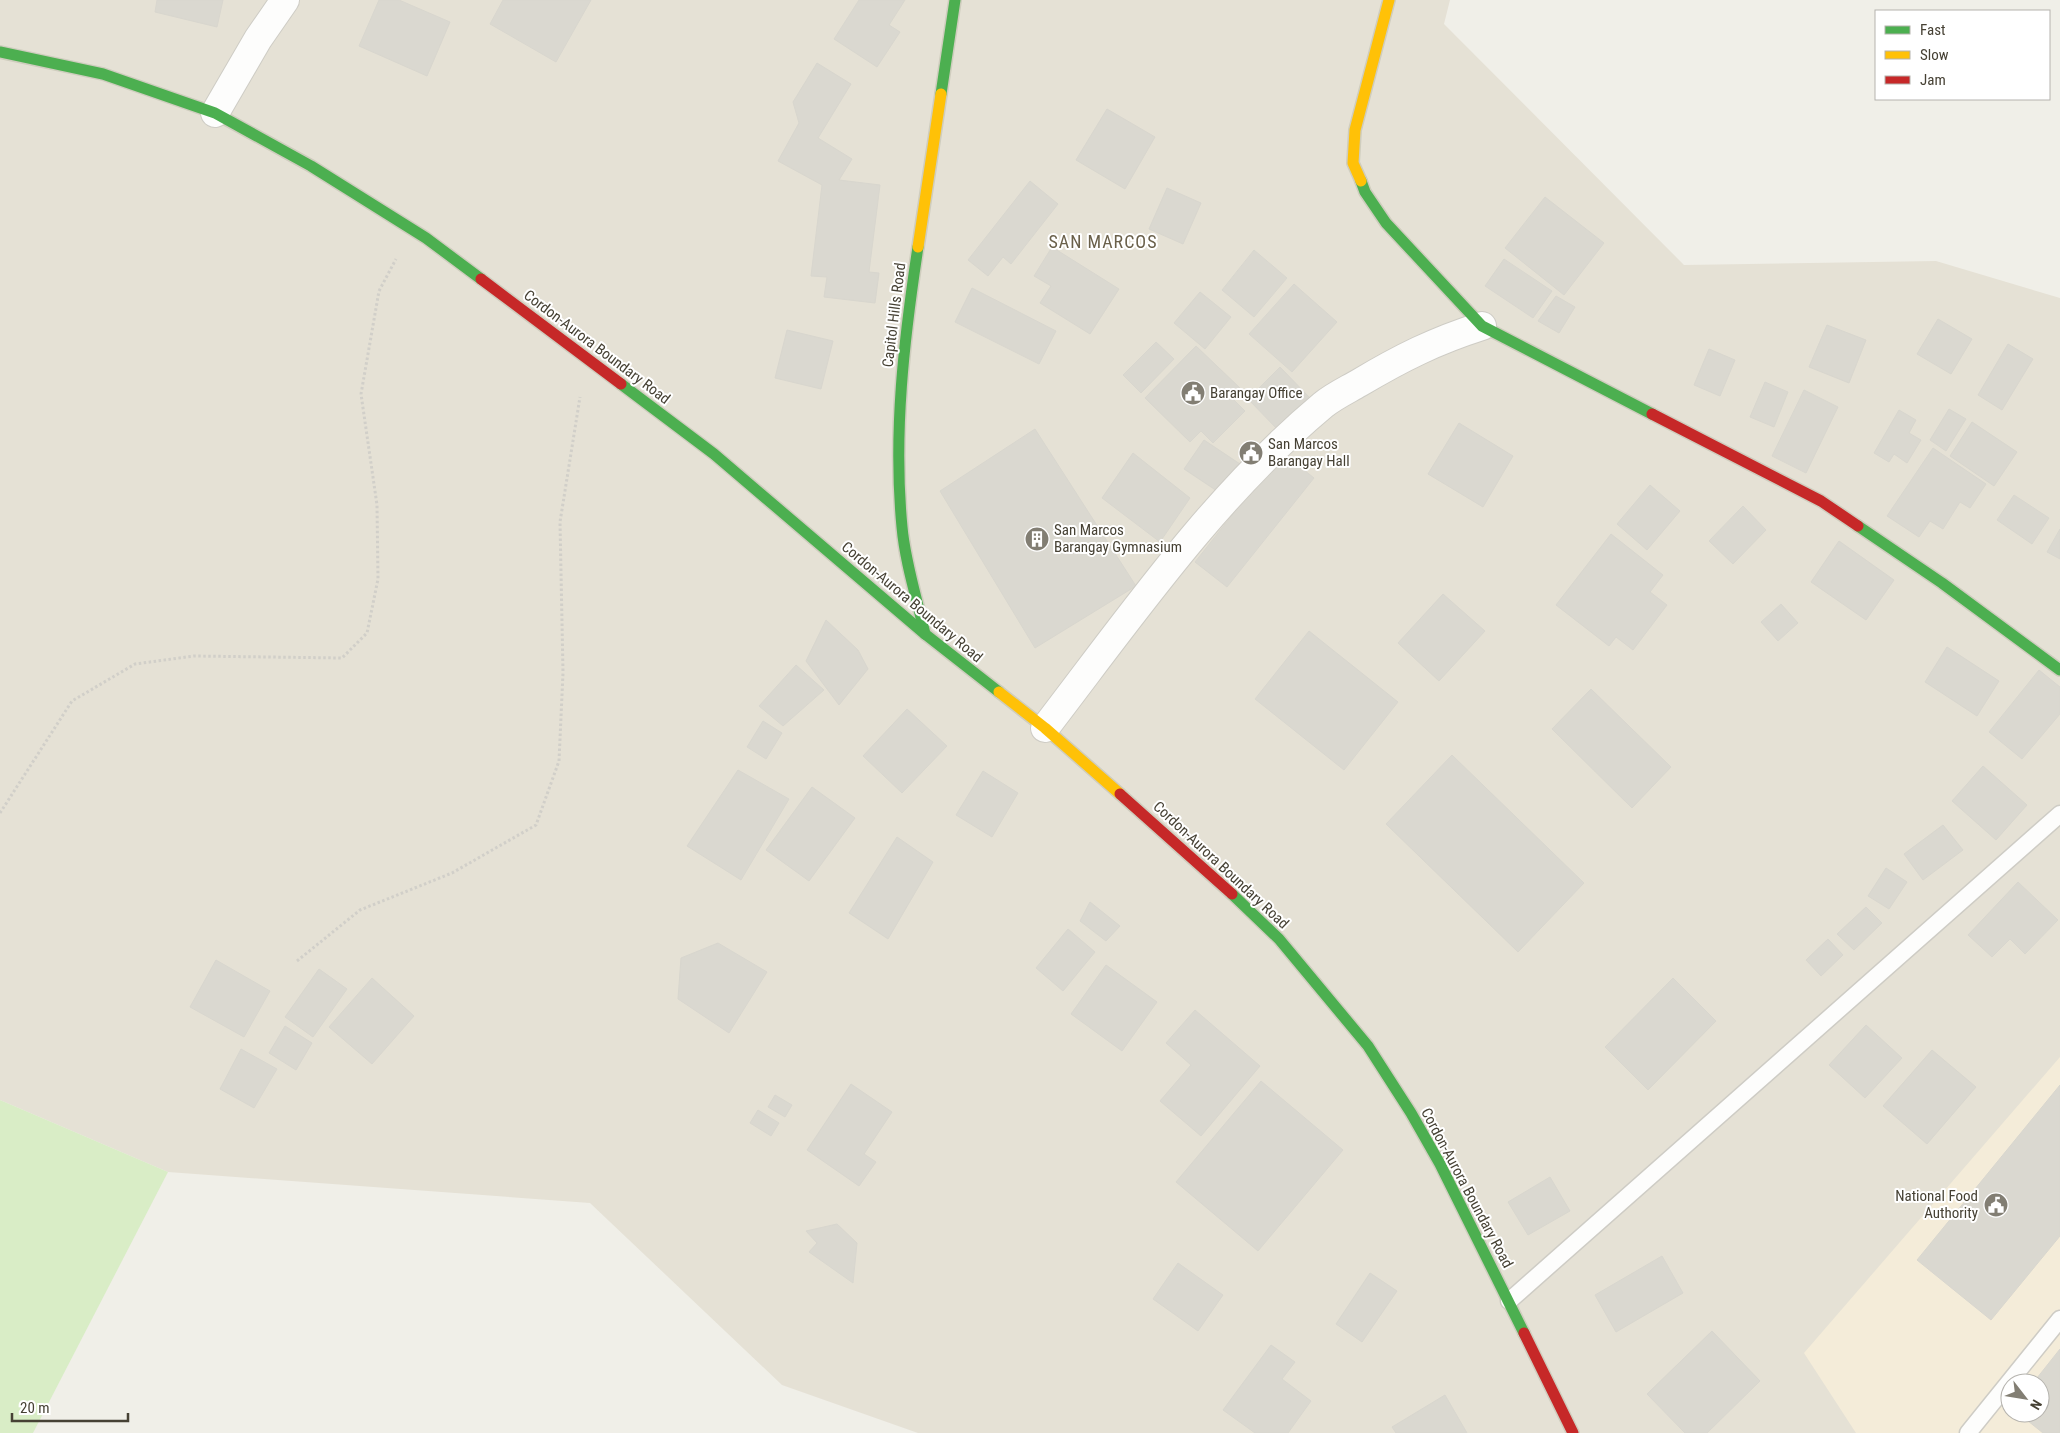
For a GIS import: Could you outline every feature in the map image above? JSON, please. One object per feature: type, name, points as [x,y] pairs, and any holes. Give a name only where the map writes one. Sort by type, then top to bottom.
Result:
[{"type":"main road","name":"Capitol Hills Road","points":[[924,634],[902,528],[898,445],[905,331],[955,0]]},
{"type":"main road","points":[[1390,0],[1355,130],[1353,163],[1365,192],[1386,223],[1482,326],[1821,501],[1942,583],[2060,670]]},
{"type":"main road","name":"Cordon-Aurora Boundary Road","points":[[0,52],[103,74],[214,113],[310,166],[412,229],[714,454],[924,634],[1045,728],[1213,876],[1279,939],[1368,1046],[1411,1113],[1440,1164],[1510,1301],[1573,1433]]},
{"type":"street","points":[[214,113],[258,39],[285,0]]},
{"type":"street","points":[[1045,728],[1194,538],[1249,474],[1325,404],[1401,358],[1440,340],[1482,326]]},
{"type":"lane","points":[[1510,1301],[2060,814]]},
{"type":"lane","points":[[1968,1433],[2060,1319]]},
{"type":"path","points":[[0,813],[72,701],[135,664],[194,656],[342,658],[367,633],[378,579],[377,504],[361,394],[379,291],[412,229]]},
{"type":"path","points":[[297,961],[360,910],[452,873],[536,825],[559,761],[563,673],[560,522],[577,405],[590,360]]},
{"type":"shaded area","points":[[0,0],[1450,0],[1444,24],[1684,265],[1936,261],[2060,298],[2060,1433],[918,1433],[782,1385],[590,1203],[168,1172],[0,1100]]},
{"type":"shaded area","name":"National Food Authority","points":[[2060,1057],[2060,1433],[1856,1433],[1804,1353]]},
{"type":"green space","points":[[0,1100],[168,1172],[33,1433],[0,1433]]},
{"type":"building","points":[[157,0],[223,0],[217,27],[155,12]]},
{"type":"building","points":[[379,0],[399,0],[450,22],[427,76],[359,46]]},
{"type":"building","points":[[503,0],[591,0],[556,62],[490,24]]},
{"type":"building","points":[[859,0],[905,0],[889,25],[900,32],[877,67],[834,39]]},
{"type":"building","points":[[817,63],[851,84],[818,138],[852,159],[839,180],[880,185],[869,272],[879,273],[875,303],[824,297],[827,277],[811,276],[822,185],[778,161],[799,123],[793,102]]},
{"type":"building","points":[[1107,109],[1155,137],[1125,189],[1076,160]]},
{"type":"building","points":[[1030,181],[1058,204],[1011,264],[1003,257],[988,276],[968,260]]},
{"type":"building","points":[[1167,188],[1201,203],[1183,244],[1149,229]]},
{"type":"building","points":[[1545,197],[1604,243],[1564,295],[1505,248]]},
{"type":"building","points":[[1052,247],[1119,289],[1090,334],[1040,303],[1051,286],[1034,276]]},
{"type":"building","points":[[1254,250],[1287,278],[1254,317],[1222,290]]},
{"type":"building","points":[[1504,259],[1552,291],[1533,318],[1485,286]]},
{"type":"building","points":[[1294,284],[1337,322],[1292,372],[1249,334]]},
{"type":"building","points":[[972,288],[1056,331],[1039,364],[955,322]]},
{"type":"building","points":[[1200,292],[1231,317],[1205,349],[1174,323]]},
{"type":"building","points":[[1556,296],[1575,307],[1559,333],[1538,321]]},
{"type":"building","points":[[1938,319],[1972,339],[1951,374],[1917,354]]},
{"type":"building","points":[[1827,325],[1866,340],[1849,383],[1809,367]]},
{"type":"building","points":[[787,330],[833,341],[821,389],[775,378]]},
{"type":"building","points":[[1156,342],[1174,359],[1141,393],[1123,375]]},
{"type":"building","points":[[2008,344],[2033,359],[2002,410],[1978,395]]},
{"type":"building","name":"Barangay Office","points":[[1196,346],[1240,388],[1231,397],[1245,411],[1213,443],[1201,431],[1190,442],[1145,398]]},
{"type":"building","points":[[1709,349],[1735,360],[1720,396],[1694,385]]},
{"type":"building","points":[[1280,367],[1310,398],[1278,430],[1248,399]]},
{"type":"building","points":[[1765,382],[1788,392],[1774,427],[1750,417]]},
{"type":"building","points":[[1804,390],[1838,407],[1806,473],[1772,456]]},
{"type":"building","points":[[1949,409],[1966,419],[1946,451],[1930,440]]},
{"type":"building","points":[[1899,410],[1916,420],[1909,433],[1921,440],[1907,463],[1894,454],[1889,462],[1874,453]]},
{"type":"building","points":[[1972,422],[2017,452],[1994,486],[1950,456]]},
{"type":"building","points":[[1459,423],[1513,456],[1483,507],[1428,474]]},
{"type":"building","name":"San Marcos Barangay Gymnasium","points":[[1035,429],[1136,586],[1035,648],[940,491]]},
{"type":"building","points":[[1204,440],[1240,464],[1220,493],[1184,469]]},
{"type":"building","points":[[1933,448],[1986,484],[1970,508],[1960,502],[1943,529],[1930,521],[1919,537],[1887,516]]},
{"type":"building","points":[[1282,452],[1314,478],[1227,587],[1195,562]]},
{"type":"building","points":[[1133,453],[1190,498],[1160,542],[1102,498]]},
{"type":"building","points":[[1650,485],[1680,511],[1647,550],[1617,524]]},
{"type":"building","points":[[2014,495],[2049,518],[2032,544],[1997,520]]},
{"type":"building","points":[[1743,506],[1766,530],[1733,564],[1709,541]]},
{"type":"building","points":[[2060,529],[2060,559],[2047,552]]},
{"type":"building","points":[[1611,534],[1663,575],[1650,592],[1667,605],[1633,650],[1616,637],[1609,646],[1556,605]]},
{"type":"building","points":[[1839,541],[1894,580],[1866,620],[1811,582]]},
{"type":"building","points":[[1443,594],[1485,631],[1439,681],[1398,643]]},
{"type":"building","points":[[1781,604],[1798,623],[1778,641],[1761,622]]},
{"type":"building","points":[[826,620],[858,650],[868,669],[839,705],[806,661]]},
{"type":"building","points":[[1309,631],[1398,702],[1344,770],[1255,699]]},
{"type":"building","points":[[1947,647],[1999,681],[1977,716],[1925,682]]},
{"type":"building","points":[[796,665],[824,690],[783,726],[759,706]]},
{"type":"building","points":[[2039,670],[2060,687],[2060,714],[2022,759],[1989,732]]},
{"type":"building","points":[[1591,689],[1671,767],[1632,808],[1552,729]]},
{"type":"building","points":[[907,709],[947,746],[902,793],[863,756]]},
{"type":"building","points":[[763,721],[782,733],[766,759],[747,747]]},
{"type":"building","points":[[1452,755],[1584,883],[1518,952],[1386,824]]},
{"type":"building","points":[[1983,766],[2027,805],[1996,840],[1952,801]]},
{"type":"building","points":[[738,770],[789,799],[741,880],[687,846]]},
{"type":"building","points":[[983,771],[1018,793],[992,837],[956,815]]},
{"type":"building","points":[[812,787],[855,818],[809,881],[766,850]]},
{"type":"building","points":[[1943,825],[1963,850],[1923,880],[1904,854]]},
{"type":"building","points":[[897,837],[933,862],[888,939],[849,913]]},
{"type":"building","points":[[1886,868],[1907,882],[1889,909],[1868,896]]},
{"type":"building","points":[[2018,882],[2058,920],[2025,954],[2010,939],[1992,957],[1968,935]]},
{"type":"building","points":[[1090,902],[1120,926],[1106,941],[1080,921]]},
{"type":"building","points":[[1866,907],[1882,923],[1854,950],[1837,934]]},
{"type":"building","points":[[1068,929],[1095,952],[1063,991],[1036,968]]},
{"type":"building","points":[[1828,939],[1843,955],[1821,976],[1806,960]]},
{"type":"building","points":[[718,943],[767,972],[729,1033],[678,999],[681,958]]},
{"type":"building","points":[[216,960],[270,991],[244,1037],[190,1007]]},
{"type":"building","points":[[1106,965],[1157,1002],[1122,1051],[1071,1014]]},
{"type":"building","points":[[319,969],[347,989],[313,1037],[285,1017]]},
{"type":"building","points":[[372,978],[414,1016],[372,1064],[329,1027]]},
{"type":"building","points":[[1673,978],[1716,1021],[1648,1090],[1605,1047]]},
{"type":"building","points":[[1195,1010],[1260,1066],[1201,1136],[1160,1101],[1191,1065],[1166,1043]]},
{"type":"building","points":[[1866,1025],[1902,1058],[1865,1098],[1829,1065]]},
{"type":"building","points":[[285,1026],[312,1043],[296,1070],[269,1053]]},
{"type":"building","points":[[241,1049],[277,1069],[254,1108],[220,1089]]},
{"type":"building","points":[[1932,1050],[1976,1087],[1927,1144],[1883,1106]]},
{"type":"building","points":[[1261,1081],[1343,1150],[1258,1251],[1176,1182]]},
{"type":"building","points":[[851,1084],[892,1112],[864,1154],[876,1162],[859,1186],[807,1150]]},
{"type":"building","points":[[2060,1085],[2060,1236],[1991,1320],[1917,1260]]},
{"type":"building","points":[[775,1095],[792,1105],[785,1117],[768,1107]]},
{"type":"building","points":[[758,1110],[779,1123],[771,1136],[750,1123]]},
{"type":"building","points":[[1550,1177],[1570,1211],[1528,1235],[1508,1202]]},
{"type":"building","points":[[837,1224],[857,1243],[853,1283],[809,1252],[817,1243],[806,1231]]},
{"type":"building","points":[[1662,1256],[1683,1293],[1616,1332],[1595,1295]]},
{"type":"building","points":[[1178,1263],[1223,1295],[1198,1331],[1153,1299]]},
{"type":"building","points":[[1370,1273],[1397,1291],[1362,1342],[1336,1324]]},
{"type":"building","points":[[1712,1331],[1760,1381],[1707,1433],[1685,1433],[1647,1394]]},
{"type":"building","points":[[1271,1345],[1295,1362],[1282,1379],[1311,1401],[1288,1433],[1255,1433],[1223,1410]]},
{"type":"building","points":[[2060,1349],[2060,1433],[2043,1433],[2030,1423],[2050,1423],[2050,1373],[2041,1373]]},
{"type":"building","points":[[1445,1395],[1467,1433],[1396,1433],[1392,1427]]},
{"type":"traffic: fast","points":[[941,94],[955,0]]},
{"type":"traffic: fast","points":[[0,52],[103,74],[215,113],[311,166],[426,238],[481,279]]},
{"type":"traffic: fast","points":[[1361,181],[1365,192],[1386,223],[1482,326],[1652,414]]},
{"type":"traffic: fast","points":[[918,247],[904,351],[899,421],[899,457],[902,527],[908,567],[925,634]]},
{"type":"traffic: fast","points":[[621,384],[714,454],[925,634],[999,692]]},
{"type":"traffic: fast","points":[[1858,526],[1942,583],[2060,670]]},
{"type":"traffic: fast","points":[[1232,894],[1279,939],[1368,1046],[1411,1113],[1440,1164],[1524,1333]]},
{"type":"traffic: slow","points":[[1361,181],[1353,163],[1355,130],[1389,0]]},
{"type":"traffic: slow","points":[[918,247],[941,94]]},
{"type":"traffic: slow","points":[[999,692],[1045,728],[1120,794]]},
{"type":"traffic: jam","points":[[481,279],[621,384]]},
{"type":"traffic: jam","points":[[1652,414],[1821,501],[1858,526]]},
{"type":"traffic: jam","points":[[1120,794],[1232,894]]},
{"type":"traffic: jam","points":[[1524,1333],[1573,1433]]},
{"type":"place","name":"Barangay Office","points":[[1193,393]]},
{"type":"place","name":"San Marcos Barangay Hall","points":[[1251,453]]},
{"type":"place","name":"San Marcos Barangay Gymnasium","points":[[1037,539]]},
{"type":"place","name":"National Food Authority","points":[[1996,1205]]},
{"type":"district","name":"SAN MARCOS","points":[[1103,242]]}]
